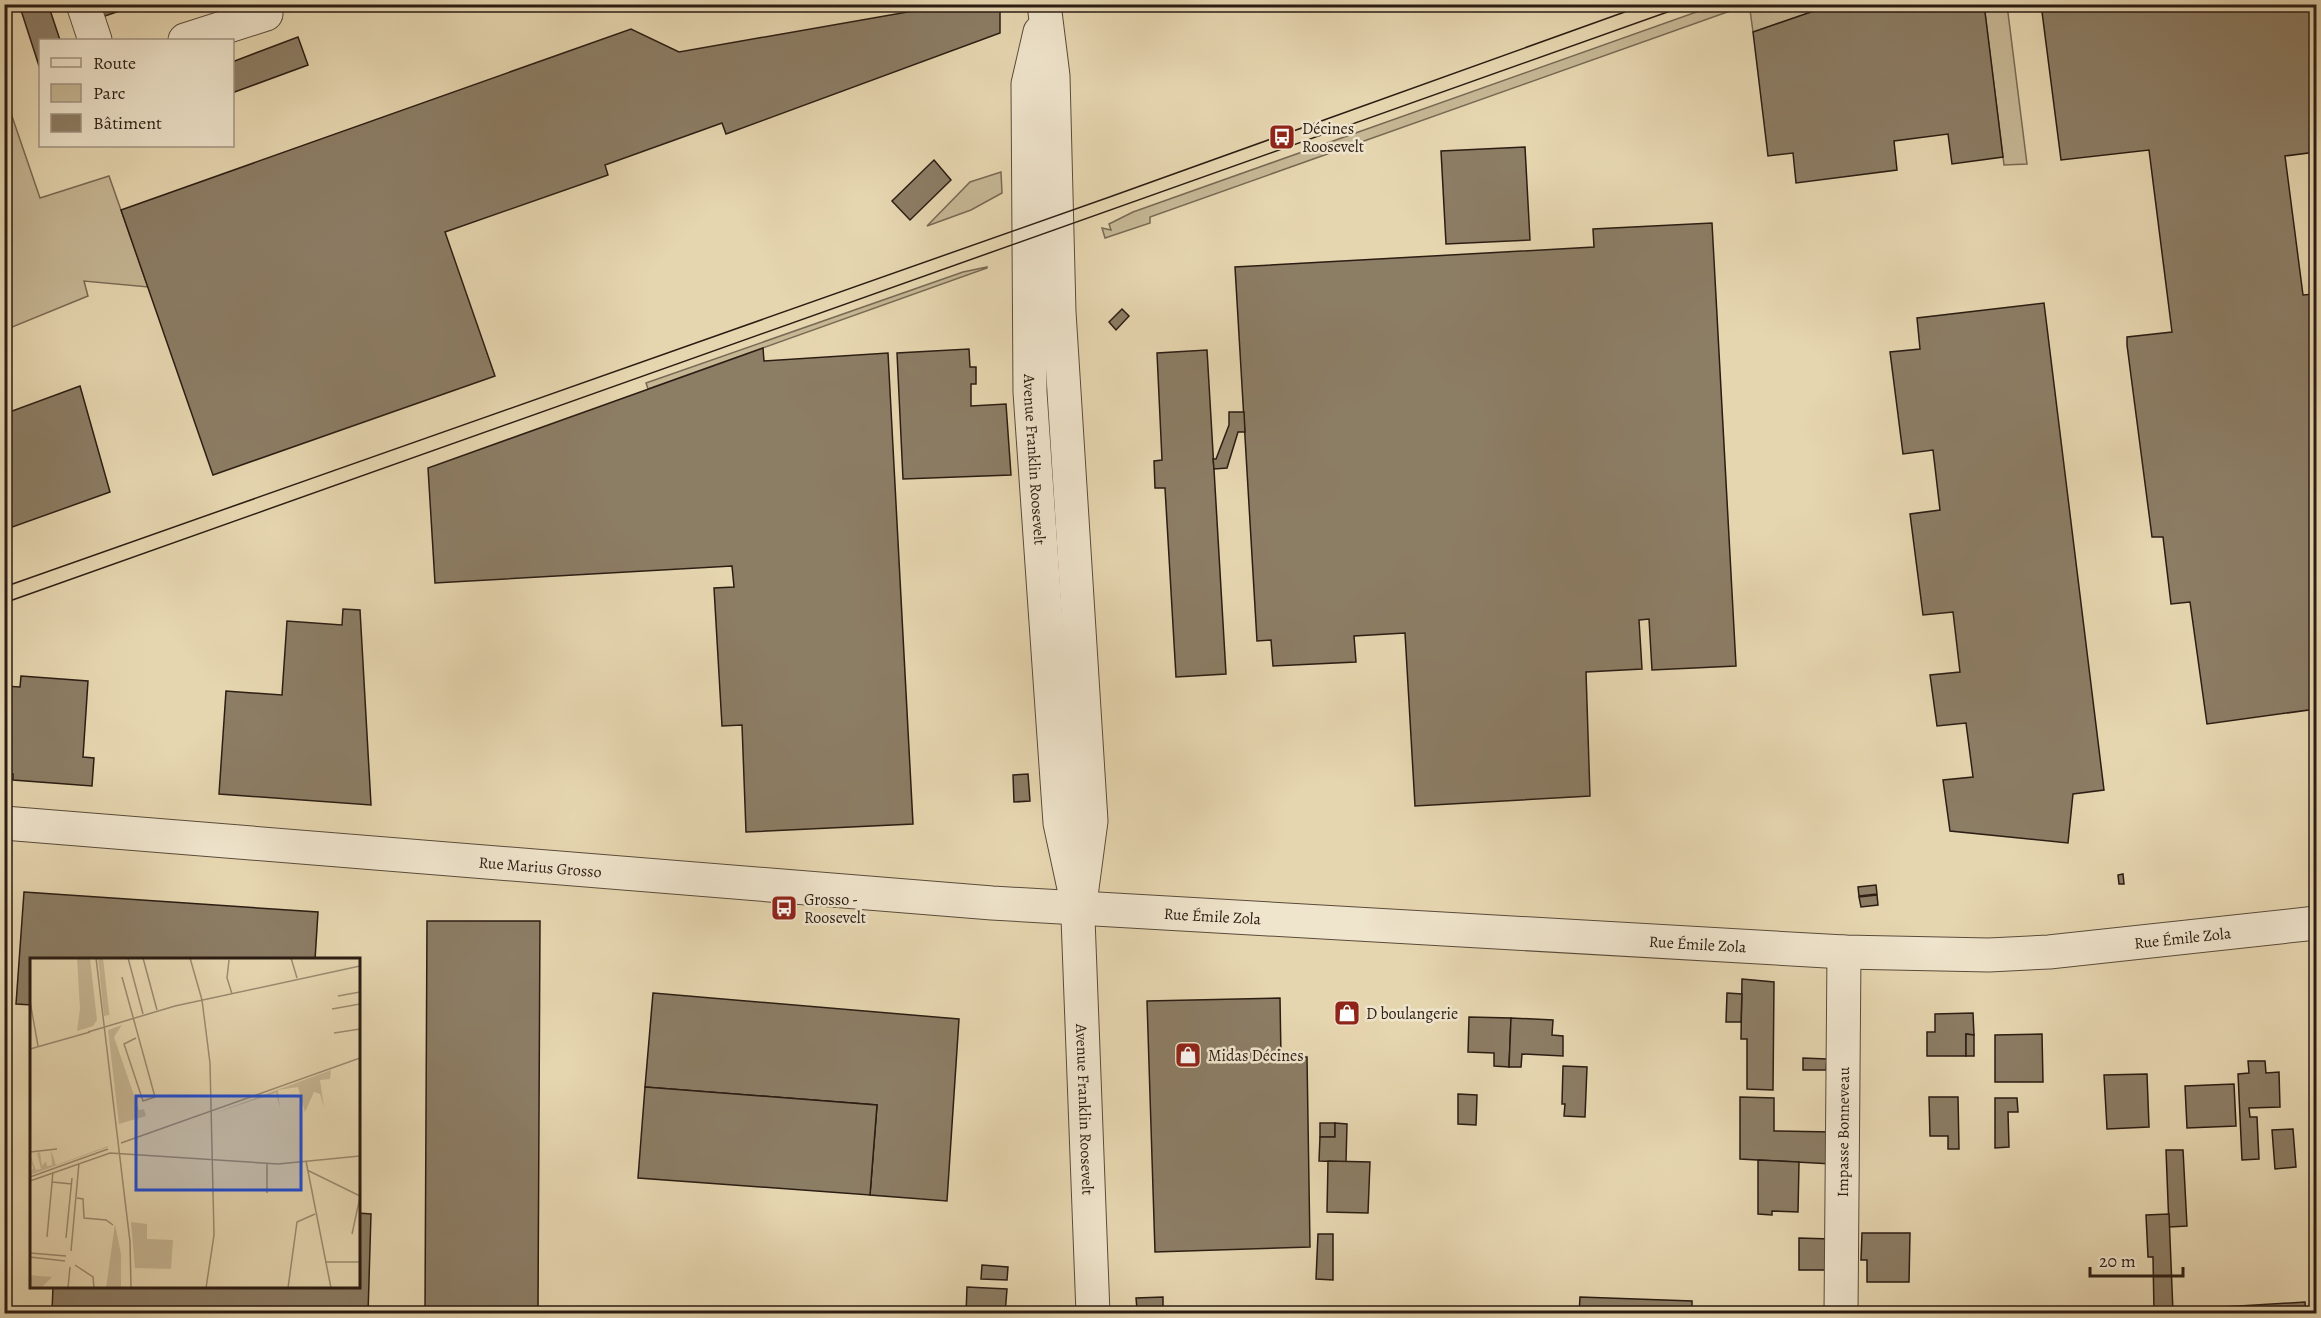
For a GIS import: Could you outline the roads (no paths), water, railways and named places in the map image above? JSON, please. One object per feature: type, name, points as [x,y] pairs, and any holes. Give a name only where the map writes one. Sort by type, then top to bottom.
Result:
[{"type":"street","points":[[82,4],[95,39]]},
{"type":"street","points":[[188,39],[266,14],[264,4]]},
{"type":"street","name":"Avenue Franklin Roosevelt","points":[[1044,8],[1053,76],[1044,313],[1091,821],[1078,908],[1092,1300]]},
{"type":"street","name":"Rue Marius Grosso","points":[[4,823],[969,902],[1078,908]]},
{"type":"street","name":"Rue Émile Zola","points":[[1078,908],[1844,952],[1989,955],[2049,952],[2316,922]]},
{"type":"street","name":"Impasse Bonneveau","points":[[1841,1314],[1844,952]]},
{"type":"tram line","points":[[4,587],[1647,4]]},
{"type":"tram line","points":[[4,603],[1690,4]]},
{"type":"place","name":"Décines Roosevelt","points":[[1282,137]]},
{"type":"place","name":"Grosso - Roosevelt","points":[[784,908]]},
{"type":"place","name":"D boulangerie","points":[[1347,1013]]},
{"type":"place","name":"Midas Décines","points":[[1188,1055]]}]
